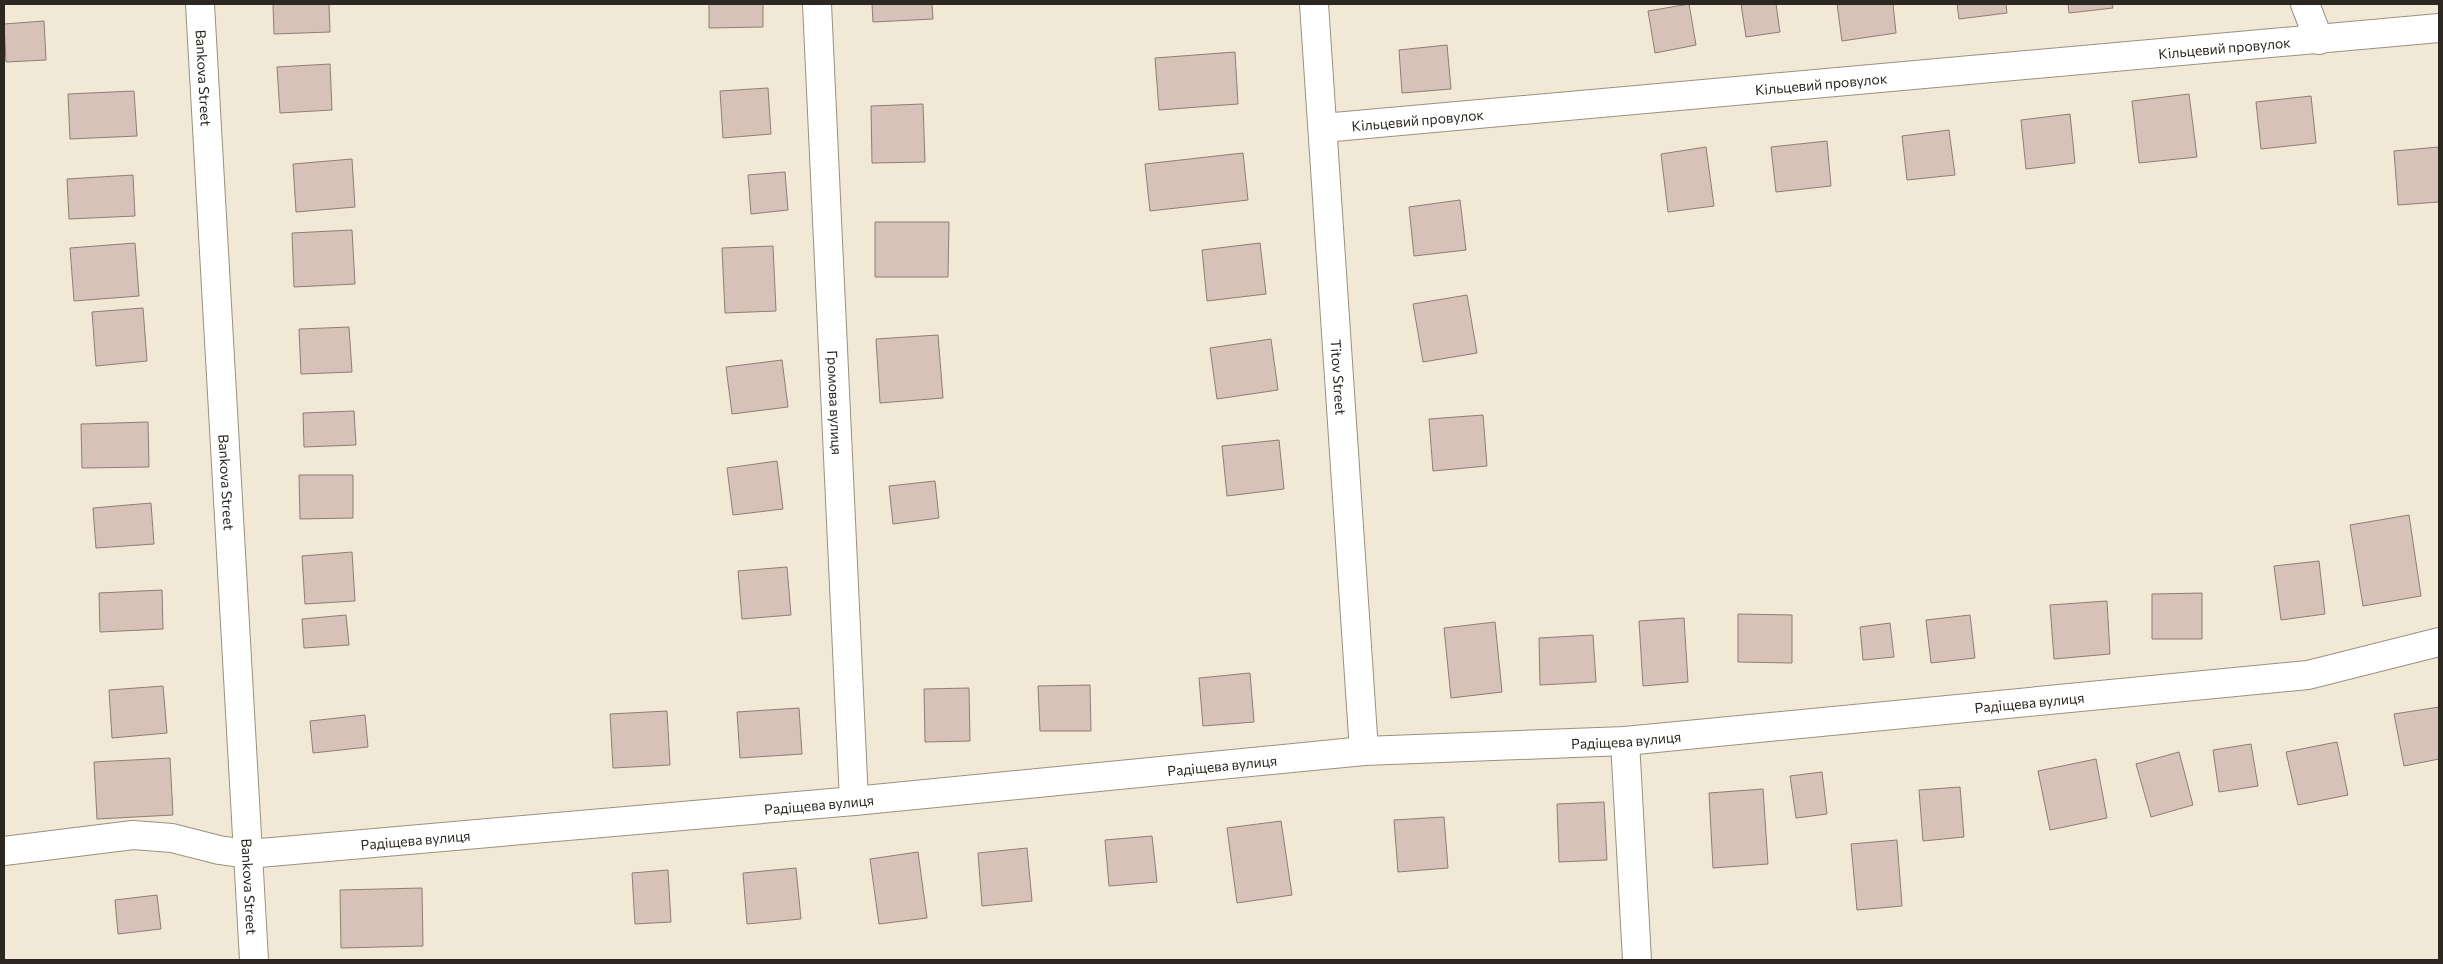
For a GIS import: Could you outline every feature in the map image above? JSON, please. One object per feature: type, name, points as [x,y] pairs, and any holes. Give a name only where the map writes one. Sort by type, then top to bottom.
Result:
[{"type":"street","name":"Bankova Street","points":[[200,4],[254,960]]},
{"type":"street","name":"Громова вулиця","points":[[817,4],[854,801]]},
{"type":"street","name":"Titov Street","points":[[1314,4],[1364,751]]},
{"type":"street","points":[[2306,4],[2319,40]]},
{"type":"street","name":"Кільцевий провулок","points":[[1323,128],[2439,28]]},
{"type":"street","name":"Радіщева вулиця","points":[[4,851],[133,835],[172,838],[219,850],[248,854],[854,801],[1364,751],[1625,741],[2308,675],[2439,642]]},
{"type":"street","points":[[1625,741],[1637,960]]},
{"type":"building","points":[[273,4],[329,4],[330,32],[274,34]]},
{"type":"building","points":[[709,4],[763,4],[763,27],[709,28]]},
{"type":"building","points":[[872,4],[932,4],[933,19],[873,22]]},
{"type":"building","points":[[1689,4],[1696,45],[1655,53],[1648,11]]},
{"type":"building","points":[[1741,4],[1776,4],[1780,32],[1746,37]]},
{"type":"building","points":[[1837,4],[1893,4],[1896,33],[1842,41]]},
{"type":"building","points":[[1957,4],[2006,4],[2007,13],[1959,19]]},
{"type":"building","points":[[2068,4],[2112,4],[2113,8],[2069,13]]},
{"type":"building","points":[[44,21],[46,60],[6,62],[4,24]]},
{"type":"building","points":[[1447,45],[1451,89],[1402,93],[1399,50]]},
{"type":"building","points":[[1235,52],[1238,104],[1159,110],[1155,58]]},
{"type":"building","points":[[330,64],[332,110],[280,113],[277,67]]},
{"type":"building","points":[[768,88],[771,134],[723,138],[720,91]]},
{"type":"building","points":[[134,91],[137,136],[70,139],[68,94]]},
{"type":"building","points":[[2189,94],[2197,157],[2139,163],[2132,101]]},
{"type":"building","points":[[2311,96],[2316,143],[2261,149],[2256,102]]},
{"type":"building","points":[[923,104],[925,162],[872,163],[871,106]]},
{"type":"building","points":[[2070,114],[2075,163],[2026,169],[2021,120]]},
{"type":"building","points":[[1949,130],[1955,175],[1907,180],[1902,136]]},
{"type":"building","points":[[1827,141],[1831,186],[1776,192],[1771,147]]},
{"type":"building","points":[[1706,147],[1714,206],[1668,212],[1661,154]]},
{"type":"building","points":[[2439,147],[2439,202],[2398,205],[2394,151]]},
{"type":"building","points":[[1243,153],[1248,200],[1150,211],[1145,164]]},
{"type":"building","points":[[352,159],[355,207],[296,212],[293,164]]},
{"type":"building","points":[[785,172],[788,210],[751,214],[748,175]]},
{"type":"building","points":[[133,175],[135,216],[69,219],[67,179]]},
{"type":"building","points":[[1460,200],[1466,250],[1414,256],[1409,207]]},
{"type":"building","points":[[875,222],[949,222],[948,277],[875,277]]},
{"type":"building","points":[[352,230],[355,284],[294,287],[292,233]]},
{"type":"building","points":[[135,243],[139,296],[74,301],[70,248]]},
{"type":"building","points":[[1260,243],[1266,294],[1207,301],[1202,250]]},
{"type":"building","points":[[773,246],[776,311],[725,313],[722,248]]},
{"type":"building","points":[[1467,295],[1477,353],[1423,362],[1413,304]]},
{"type":"building","points":[[143,308],[147,361],[96,366],[92,312]]},
{"type":"building","points":[[349,327],[352,372],[301,374],[299,329]]},
{"type":"building","points":[[938,335],[943,398],[880,403],[876,339]]},
{"type":"building","points":[[1271,339],[1278,390],[1217,399],[1210,348]]},
{"type":"building","points":[[782,360],[788,407],[732,414],[726,367]]},
{"type":"building","points":[[354,411],[356,445],[304,447],[303,413]]},
{"type":"building","points":[[1483,415],[1487,466],[1433,471],[1429,419]]},
{"type":"building","points":[[148,422],[149,467],[82,468],[81,424]]},
{"type":"building","points":[[1279,440],[1284,489],[1227,496],[1222,446]]},
{"type":"building","points":[[777,461],[783,509],[733,515],[727,468]]},
{"type":"building","points":[[299,475],[353,475],[353,518],[300,519]]},
{"type":"building","points":[[935,481],[939,518],[893,524],[889,486]]},
{"type":"building","points":[[151,503],[154,544],[96,548],[93,508]]},
{"type":"building","points":[[2409,515],[2421,596],[2363,606],[2350,525]]},
{"type":"building","points":[[352,552],[355,601],[305,604],[302,556]]},
{"type":"building","points":[[2319,561],[2325,614],[2281,620],[2274,566]]},
{"type":"building","points":[[787,567],[791,615],[742,619],[738,571]]},
{"type":"building","points":[[162,590],[163,629],[100,632],[99,593]]},
{"type":"building","points":[[2202,593],[2202,639],[2152,639],[2152,594]]},
{"type":"building","points":[[2107,601],[2110,654],[2054,659],[2050,605]]},
{"type":"building","points":[[1738,614],[1792,615],[1792,663],[1738,662]]},
{"type":"building","points":[[346,615],[349,645],[304,648],[302,619]]},
{"type":"building","points":[[1970,615],[1975,658],[1931,663],[1926,620]]},
{"type":"building","points":[[1684,618],[1688,682],[1643,686],[1639,621]]},
{"type":"building","points":[[1495,622],[1502,692],[1451,698],[1444,628]]},
{"type":"building","points":[[1890,623],[1894,657],[1863,660],[1860,627]]},
{"type":"building","points":[[1593,635],[1596,682],[1540,685],[1539,638]]},
{"type":"building","points":[[1250,673],[1254,722],[1203,726],[1199,678]]},
{"type":"building","points":[[1090,685],[1091,731],[1040,731],[1038,686]]},
{"type":"building","points":[[163,686],[167,733],[112,738],[109,690]]},
{"type":"building","points":[[969,688],[970,741],[925,742],[924,689]]},
{"type":"building","points":[[2439,707],[2439,759],[2404,766],[2394,714]]},
{"type":"building","points":[[799,708],[802,754],[740,758],[737,712]]},
{"type":"building","points":[[667,711],[670,765],[613,768],[610,714]]},
{"type":"building","points":[[365,715],[368,747],[313,753],[310,721]]},
{"type":"building","points":[[2337,742],[2348,795],[2298,805],[2286,752]]},
{"type":"building","points":[[2251,744],[2258,786],[2219,792],[2213,750]]},
{"type":"building","points":[[2179,752],[2193,805],[2151,817],[2136,764]]},
{"type":"building","points":[[170,758],[173,815],[97,819],[94,762]]},
{"type":"building","points":[[2096,759],[2107,818],[2050,830],[2038,771]]},
{"type":"building","points":[[1822,772],[1827,814],[1796,818],[1790,776]]},
{"type":"building","points":[[1960,787],[1964,837],[1923,841],[1919,790]]},
{"type":"building","points":[[1763,789],[1768,864],[1713,868],[1709,793]]},
{"type":"building","points":[[1604,802],[1607,860],[1559,862],[1557,804]]},
{"type":"building","points":[[1444,817],[1448,868],[1398,872],[1394,820]]},
{"type":"building","points":[[1281,821],[1292,895],[1237,903],[1227,828]]},
{"type":"building","points":[[1152,836],[1157,882],[1109,886],[1105,840]]},
{"type":"building","points":[[1897,840],[1902,906],[1857,910],[1851,844]]},
{"type":"building","points":[[1027,848],[1032,901],[982,906],[978,853]]},
{"type":"building","points":[[918,852],[927,918],[879,924],[870,859]]},
{"type":"building","points":[[796,868],[801,919],[747,924],[743,873]]},
{"type":"building","points":[[668,870],[671,922],[635,924],[632,873]]},
{"type":"building","points":[[422,888],[423,946],[341,948],[340,890]]},
{"type":"building","points":[[157,895],[161,929],[118,934],[115,900]]}]
